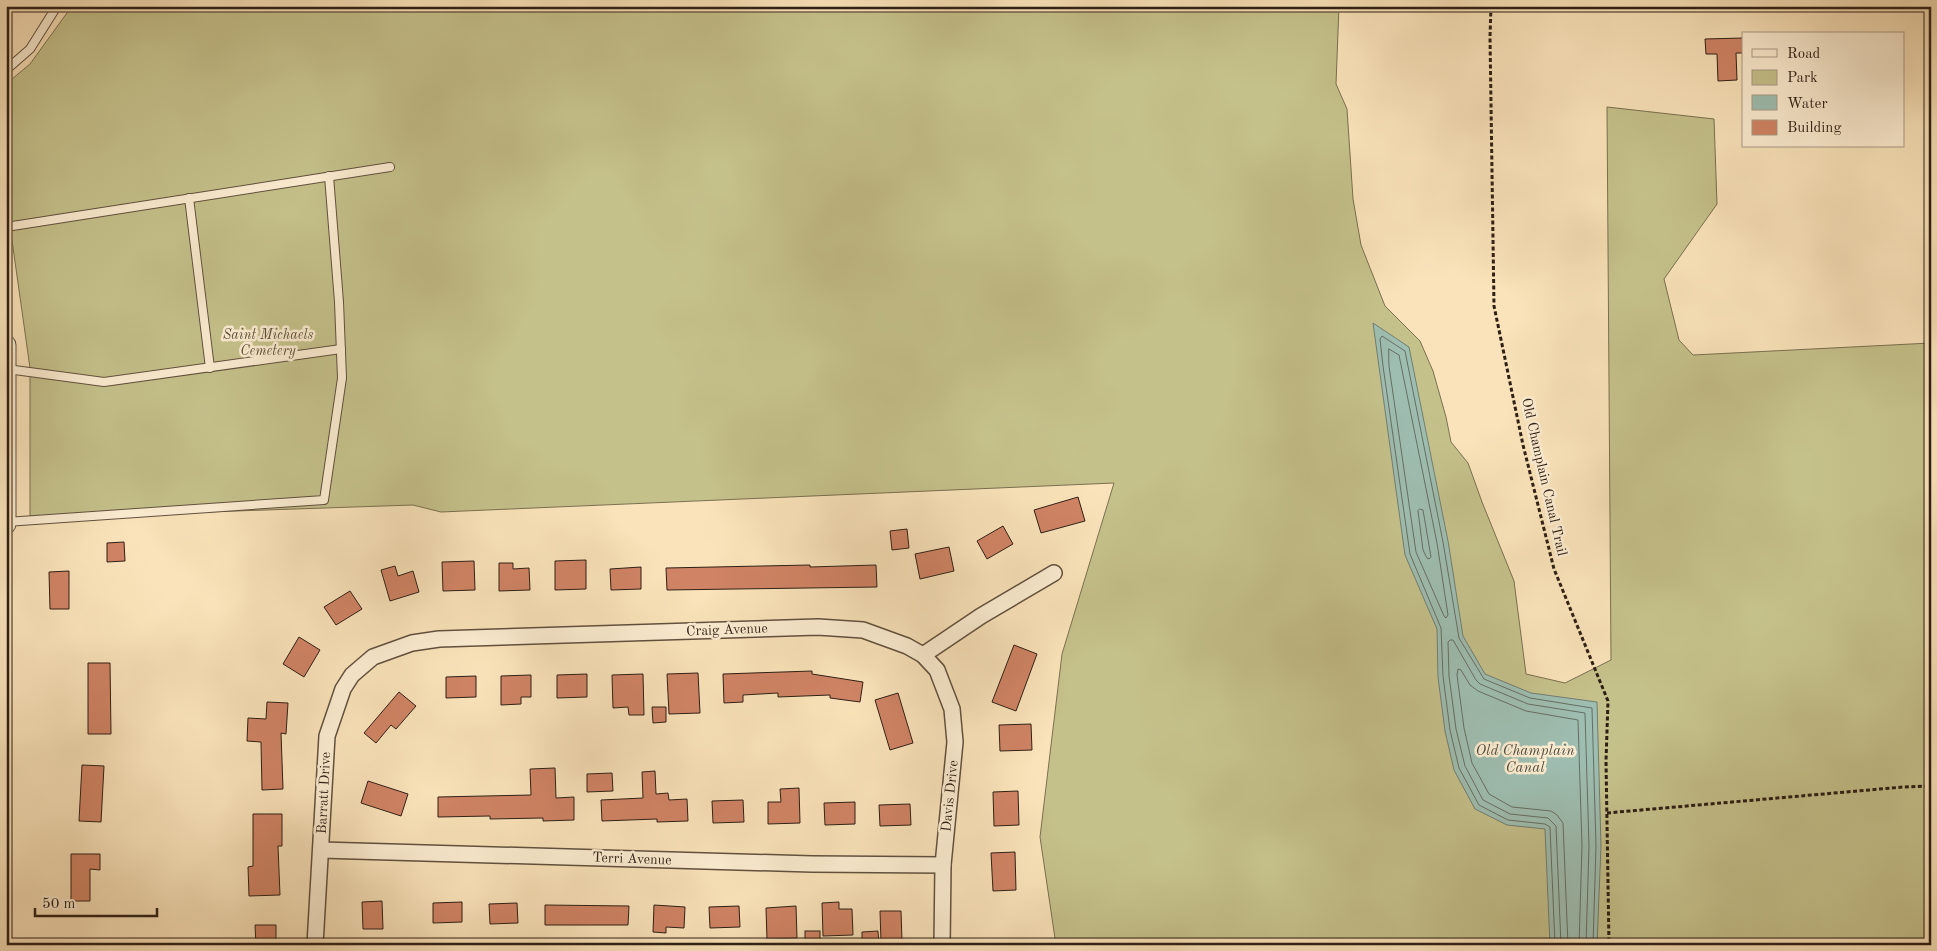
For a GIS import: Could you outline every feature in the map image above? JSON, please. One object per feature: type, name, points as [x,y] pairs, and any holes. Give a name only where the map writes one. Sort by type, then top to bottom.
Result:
[{"type":"street","points":[[6,345],[6,523]]},
{"type":"street","points":[[923,655],[980,616],[1054,573]]},
{"type":"street","name":"Craig Avenue","points":[[373,657],[412,643],[439,639],[818,627],[863,630],[907,646],[923,655]]},
{"type":"street","name":"Davis Drive","points":[[923,655],[937,670],[952,709],[955,742],[944,865],[942,945]]},
{"type":"street","name":"Barratt Drive","points":[[315,945],[327,736],[343,689],[352,675],[373,657]]},
{"type":"street","name":"Terri Avenue","points":[[321,850],[812,864],[944,865]]},
{"type":"lane","points":[[6,70],[30,49],[57,6]]},
{"type":"lane","points":[[6,227],[390,167]]},
{"type":"lane","points":[[6,523],[324,500],[342,378],[339,302],[328,176]]},
{"type":"lane","points":[[189,198],[210,368]]},
{"type":"lane","points":[[7,369],[104,382],[341,349]]},
{"type":"path","name":"Old Champlain Canal Trail","points":[[1491,6],[1494,306],[1523,445],[1554,569],[1608,701],[1608,945]]},
{"type":"path","points":[[1607,813],[1931,786]]},
{"type":"green space","name":"Saint Michaels Cemetery","points":[[72,6],[591,6],[605,10],[623,6],[1339,6],[1336,84],[1347,109],[1353,199],[1361,245],[1385,306],[1420,341],[1433,371],[1451,442],[1468,463],[1514,581],[1526,674],[1565,683],[1611,660],[1607,107],[1714,119],[1717,204],[1664,279],[1679,340],[1693,355],[1931,343],[1931,945],[1056,945],[1040,837],[1062,654],[1114,483],[441,512],[413,505],[30,518],[30,368],[9,219],[6,210],[6,84],[30,64]]},
{"type":"water","name":"Old Champlain Canal","points":[[1373,323],[1409,347],[1448,541],[1463,636],[1485,674],[1531,693],[1597,702],[1601,846],[1597,945],[1550,945],[1545,829],[1507,825],[1475,809],[1454,770],[1445,731],[1438,677],[1437,629],[1405,555]]},
{"type":"building","points":[[1742,38],[1742,53],[1736,53],[1737,80],[1718,81],[1717,54],[1706,54],[1705,39]]},
{"type":"building","points":[[1078,497],[1085,521],[1041,533],[1034,510]]},
{"type":"building","points":[[1003,526],[1013,544],[987,559],[977,541]]},
{"type":"building","points":[[907,529],[909,548],[892,550],[890,531]]},
{"type":"building","points":[[124,542],[125,561],[107,562],[107,543]]},
{"type":"building","points":[[949,547],[954,571],[920,579],[915,554]]},
{"type":"building","points":[[586,560],[586,589],[555,590],[555,561]]},
{"type":"building","points":[[474,561],[475,590],[443,591],[442,562]]},
{"type":"building","points":[[499,563],[513,563],[513,569],[529,568],[530,590],[499,591]]},
{"type":"building","points":[[810,565],[810,567],[876,565],[877,587],[667,590],[666,568]]},
{"type":"building","points":[[395,566],[398,576],[413,571],[419,592],[390,601],[381,570]]},
{"type":"building","points":[[641,567],[641,589],[611,590],[610,569]]},
{"type":"building","points":[[69,571],[69,609],[50,609],[49,572]]},
{"type":"building","points":[[350,591],[362,609],[336,625],[324,607]]},
{"type":"building","points":[[299,637],[320,650],[304,677],[283,664]]},
{"type":"building","points":[[1014,645],[1037,654],[1016,711],[992,702]]},
{"type":"building","points":[[88,663],[110,663],[111,734],[88,734]]},
{"type":"building","points":[[812,671],[812,674],[863,682],[860,702],[830,698],[830,695],[778,697],[778,693],[743,695],[743,702],[724,703],[723,674]]},
{"type":"building","points":[[698,673],[700,713],[669,714],[667,674]]},
{"type":"building","points":[[587,674],[587,697],[557,698],[557,675]]},
{"type":"building","points":[[643,674],[644,715],[629,715],[628,707],[613,708],[612,675]]},
{"type":"building","points":[[531,675],[531,697],[521,697],[521,704],[501,705],[501,676]]},
{"type":"building","points":[[476,676],[476,697],[446,698],[446,677]]},
{"type":"building","points":[[399,692],[416,706],[396,729],[391,725],[376,743],[364,733]]},
{"type":"building","points":[[898,693],[913,743],[890,750],[875,700]]},
{"type":"building","points":[[267,702],[288,703],[286,734],[281,733],[283,789],[262,790],[261,742],[247,741],[248,718],[266,719]]},
{"type":"building","points":[[652,707],[666,707],[666,722],[653,723]]},
{"type":"building","points":[[1031,724],[1032,750],[1000,751],[999,725]]},
{"type":"building","points":[[82,765],[104,766],[101,822],[79,821]]},
{"type":"building","points":[[555,768],[556,798],[574,797],[574,820],[543,821],[543,818],[490,819],[490,816],[438,817],[438,797],[531,795],[530,769]]},
{"type":"building","points":[[655,771],[656,794],[668,793],[669,800],[687,799],[688,821],[657,822],[657,819],[602,821],[601,800],[643,798],[642,772]]},
{"type":"building","points":[[612,773],[613,791],[587,792],[587,774]]},
{"type":"building","points":[[368,781],[408,794],[401,816],[361,803]]},
{"type":"building","points":[[799,788],[800,823],[768,824],[768,802],[781,802],[780,789]]},
{"type":"building","points":[[1018,791],[1019,825],[994,826],[993,792]]},
{"type":"building","points":[[743,800],[744,822],[713,823],[712,801]]},
{"type":"building","points":[[855,802],[855,824],[825,825],[824,803]]},
{"type":"building","points":[[910,804],[911,825],[880,826],[879,805]]},
{"type":"building","points":[[253,814],[282,814],[282,846],[278,846],[280,895],[249,896],[248,867],[253,866]]},
{"type":"building","points":[[1015,852],[1016,890],[993,891],[991,853]]},
{"type":"building","points":[[71,854],[100,854],[100,870],[90,869],[90,901],[71,901]]},
{"type":"building","points":[[382,901],[383,929],[363,929],[362,902]]},
{"type":"building","points":[[462,902],[462,922],[433,923],[433,903]]},
{"type":"building","points":[[839,902],[839,909],[852,909],[853,935],[823,936],[822,903]]},
{"type":"building","points":[[517,903],[518,923],[490,924],[489,904]]},
{"type":"building","points":[[545,905],[629,906],[628,925],[545,925]]},
{"type":"building","points":[[654,905],[685,907],[684,928],[666,927],[666,933],[653,932]]},
{"type":"building","points":[[739,906],[740,927],[710,928],[709,907]]},
{"type":"building","points":[[796,906],[797,938],[767,939],[766,908]]},
{"type":"building","points":[[880,911],[901,911],[902,941],[881,942]]},
{"type":"building","points":[[255,925],[276,925],[276,945],[256,945]]},
{"type":"building","points":[[805,931],[820,931],[820,945],[805,945]]},
{"type":"building","points":[[878,931],[879,945],[862,945],[862,932]]}]
